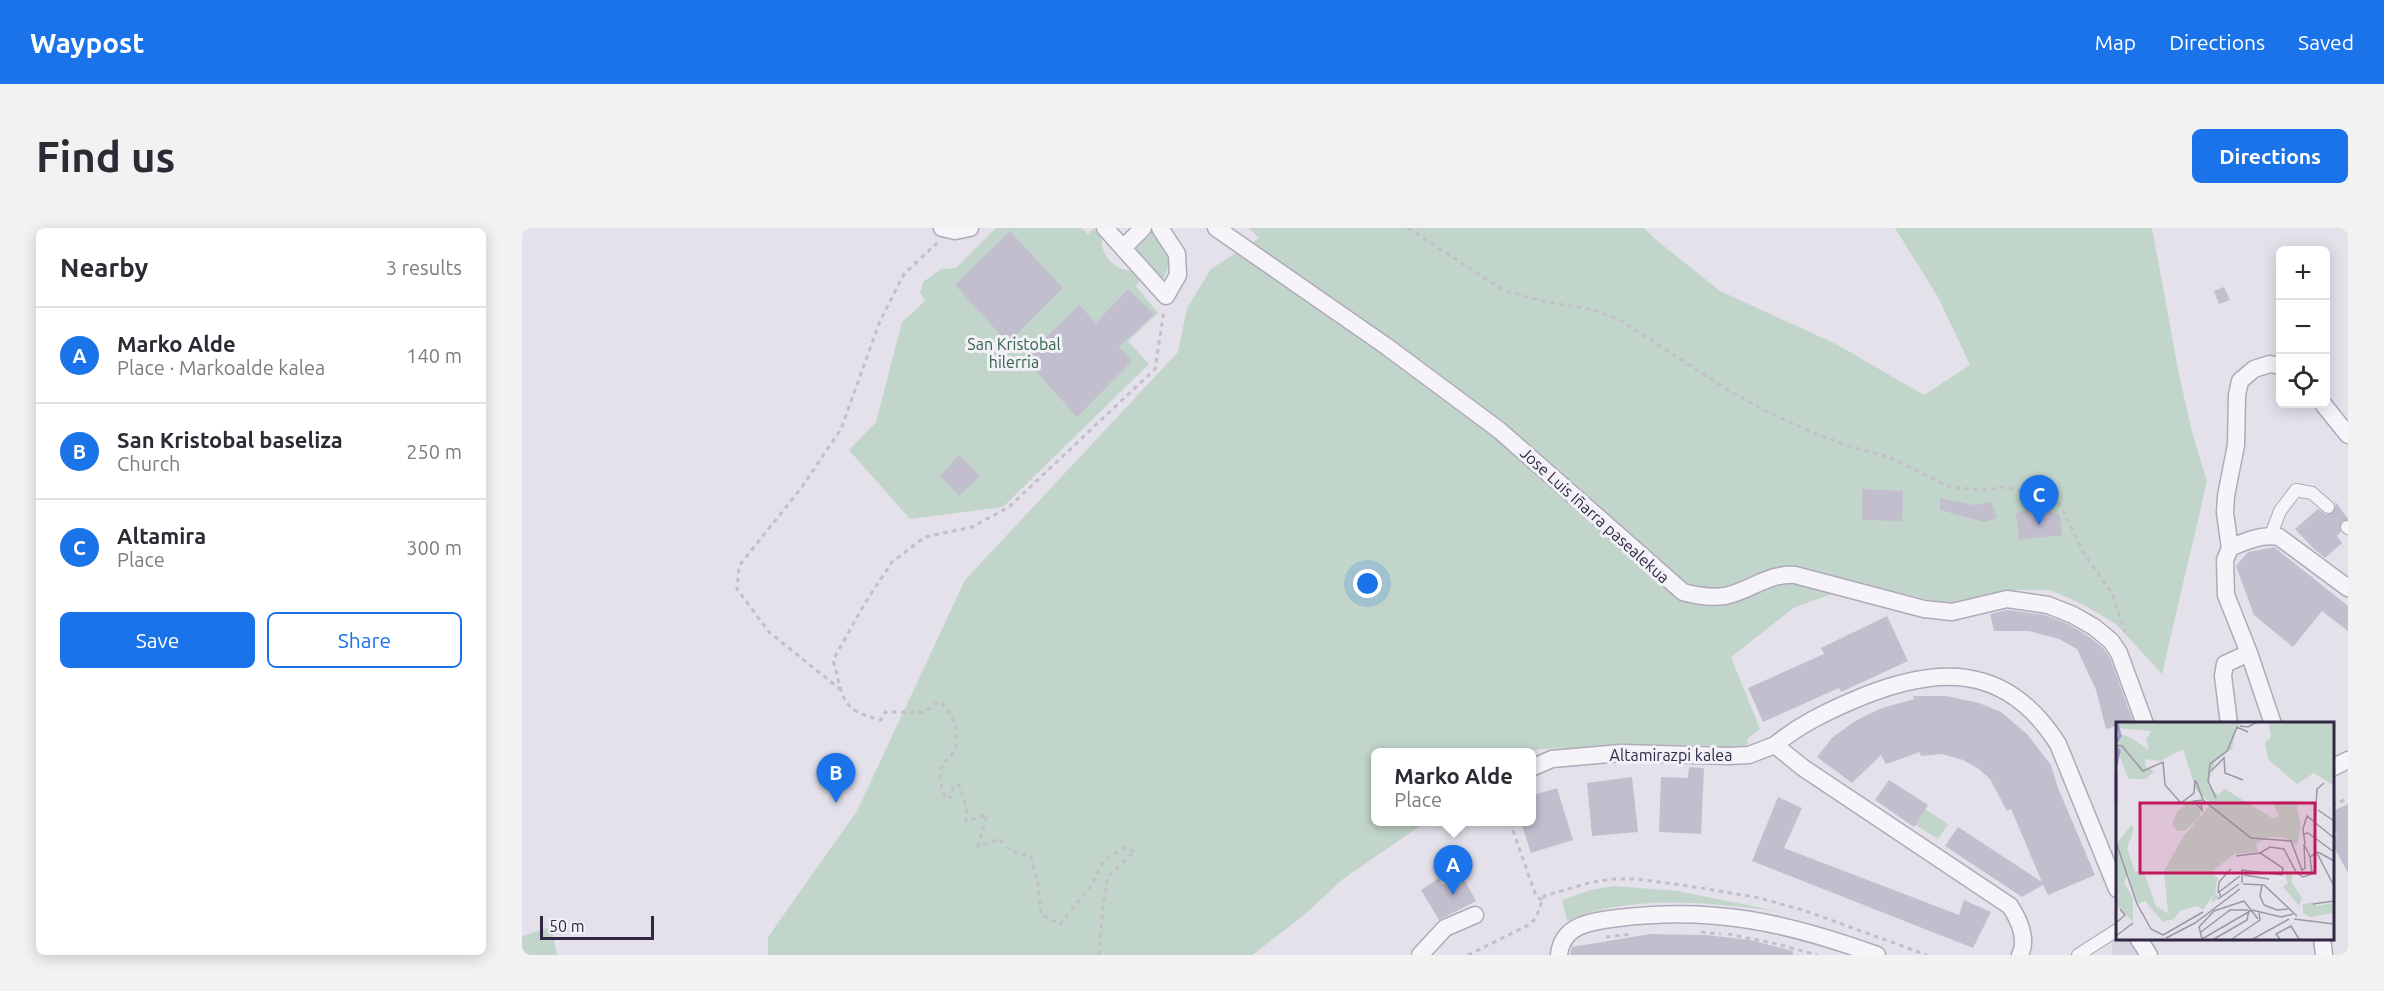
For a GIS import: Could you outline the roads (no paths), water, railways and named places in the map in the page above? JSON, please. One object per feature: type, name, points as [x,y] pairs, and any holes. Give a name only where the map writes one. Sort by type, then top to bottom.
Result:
[{"type":"street","points":[[946,229],[970,228]]},
{"type":"street","points":[[1105,228],[1166,296],[1178,275],[1177,254],[1160,228]]},
{"type":"street","points":[[1123,248],[1143,228]]},
{"type":"street","name":"Jose Luis Iñarra pasealekua","points":[[1216,228],[1386,346],[1499,430],[1683,592],[1702,597],[1725,596],[1782,574],[1796,575],[1924,609],[1952,612],[2007,599],[2048,605],[2094,627],[2111,641],[2119,653],[2144,722]]},
{"type":"street","points":[[2272,722],[2226,595],[2225,560],[2230,548],[2225,513],[2236,445],[2236,395],[2240,381],[2254,369],[2270,364],[2276,365]]},
{"type":"street","points":[[2326,408],[2348,435]]},
{"type":"street","points":[[2271,535],[2280,511],[2296,490],[2312,494],[2328,507]]},
{"type":"street","points":[[2230,548],[2253,538],[2271,535],[2279,537],[2348,588]]},
{"type":"street","points":[[2229,722],[2223,676],[2225,664],[2248,653]]},
{"type":"street","points":[[2020,955],[2023,949],[2021,922],[2010,906],[1802,767],[1775,745],[1795,729],[1883,687],[1908,681],[1955,676],[1980,680],[2004,690],[2027,704],[2045,722],[2058,744],[2116,887]]},
{"type":"street","name":"Altamirazpi kalea","points":[[1536,766],[1552,759],[1621,753],[1749,755],[1775,745]]},
{"type":"street","points":[[1559,955],[1564,938],[1586,922],[1656,913],[1708,914],[1747,918],[1814,933],[1877,955]]},
{"type":"street","points":[[1420,955],[1445,927],[1475,915]]},
{"type":"street","points":[[2078,955],[2116,931]]},
{"type":"street","points":[[2139,940],[2149,955]]},
{"type":"street","points":[[2322,940],[2324,955]]},
{"type":"tunnel","points":[[2328,507],[2347,527]]},
{"type":"place","name":"Altamira","points":[[2039,525]]},
{"type":"place","name":"San Kristobal baseliza","points":[[836,803]]},
{"type":"place","name":"Marko Alde","points":[[1453,895]]},
{"type":"park label","name":"San Kristobal hilerria","points":[[1014,353]]}]
